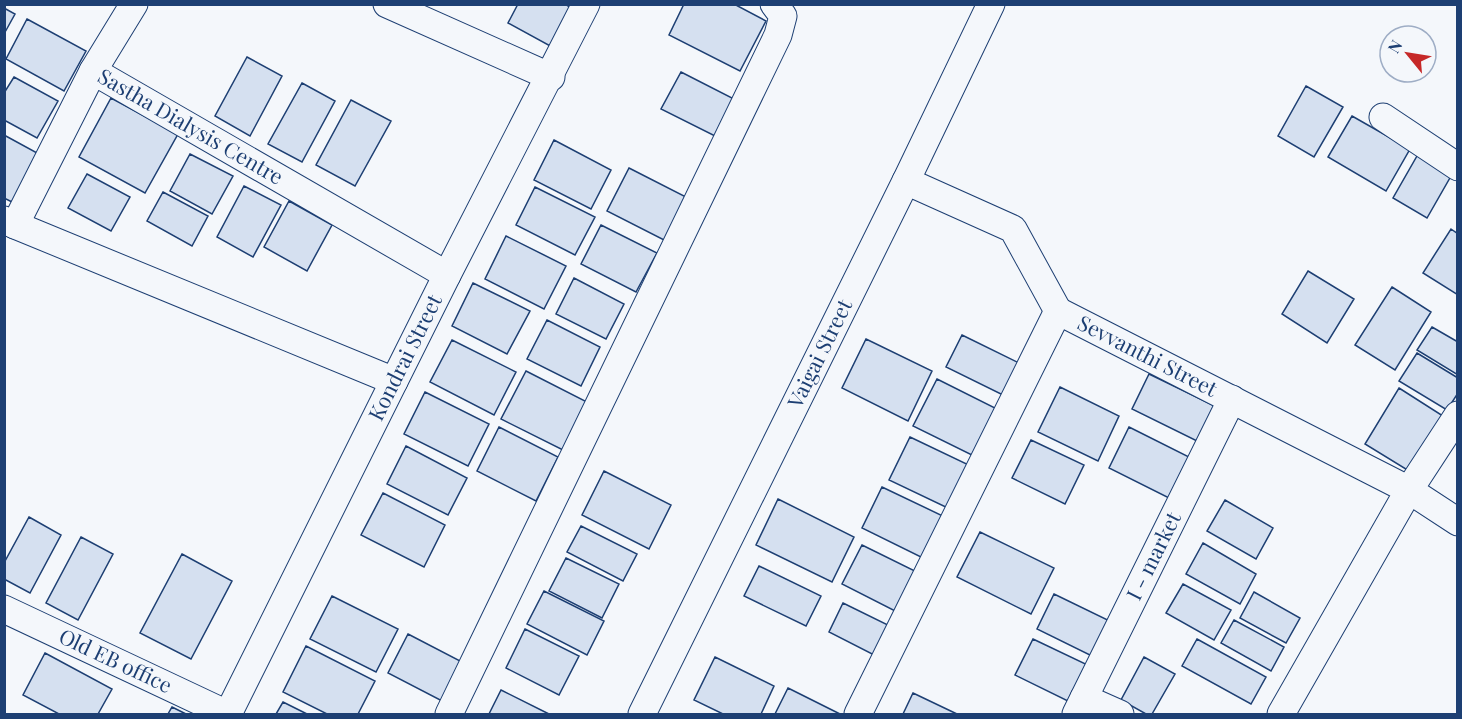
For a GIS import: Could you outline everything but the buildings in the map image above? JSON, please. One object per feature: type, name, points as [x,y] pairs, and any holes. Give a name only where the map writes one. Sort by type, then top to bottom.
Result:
[{"type":"street","points":[[93,71],[134,4]]},
{"type":"street","points":[[387,4],[551,78]]},
{"type":"street","name":"Kondrai Street","points":[[228,714],[447,275],[551,78],[586,4]]},
{"type":"street","points":[[449,714],[778,35],[783,16],[774,4]]},
{"type":"street","name":"Vaigai Street","points":[[642,714],[991,4]]},
{"type":"street","name":"Sastha Dialysis Centre","points":[[10,222],[93,71],[447,275]]},
{"type":"street","points":[[1383,117],[1458,167]]},
{"type":"street","points":[[906,181],[1013,229],[1058,311]]},
{"type":"street","points":[[10,222],[394,381]]},
{"type":"street","name":"Sevvanthi Street","points":[[858,714],[1058,311],[1409,490],[1458,522]]},
{"type":"street","name":"I - market","points":[[1080,706],[1232,399]]},
{"type":"street","points":[[1281,714],[1409,490],[1458,415]]},
{"type":"street","name":"Old EB office","points":[[6,613],[228,714]]},
{"type":"street","points":[[1080,706],[1120,714]]}]
